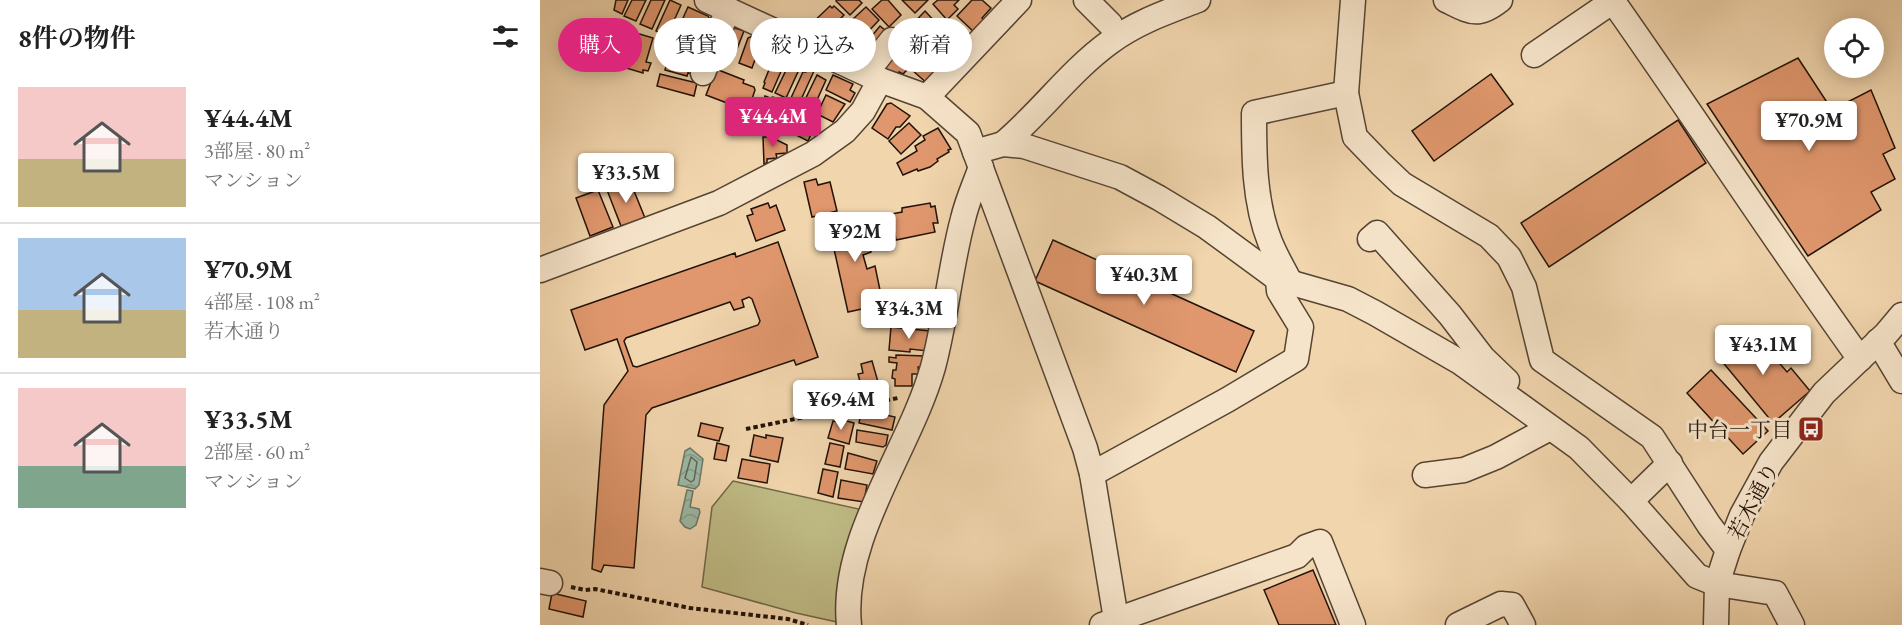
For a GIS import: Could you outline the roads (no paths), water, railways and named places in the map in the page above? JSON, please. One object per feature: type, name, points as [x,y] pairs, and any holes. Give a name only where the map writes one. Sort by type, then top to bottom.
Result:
[{"type":"street","points":[[1086,0],[1115,31]]},
{"type":"street","points":[[849,625],[853,561],[933,366],[963,219],[978,160],[1003,144],[1025,125],[1115,31],[1198,0]]},
{"type":"street","points":[[1353,0],[1346,93],[1355,137],[1402,184],[1489,236],[1509,256],[1524,288],[1542,360],[1652,436],[1709,525],[1728,550]]},
{"type":"street","points":[[1446,0],[1470,12],[1486,11],[1500,0]]},
{"type":"street","points":[[1534,55],[1612,1],[1860,360]]},
{"type":"street","points":[[927,97],[1009,3]]},
{"type":"street","points":[[703,73],[717,5],[873,77],[927,97],[968,133],[1085,448],[1092,474],[1112,624],[1297,556],[1306,548],[1320,542],[1353,625]]},
{"type":"street","points":[[540,270],[719,203],[813,154],[845,131],[862,111],[873,77],[888,48]]},
{"type":"street","points":[[1092,474],[1227,400],[1296,359],[1301,327],[1280,291],[1285,282],[1270,241],[1258,194],[1254,155],[1254,113],[1346,93]]},
{"type":"street","points":[[1003,144],[1024,146],[1120,177],[1207,227],[1285,282],[1348,299],[1460,362],[1579,448],[1631,501],[1697,576],[1717,584],[1775,593],[1792,625]]},
{"type":"street","points":[[1370,239],[1377,233],[1450,315],[1483,358],[1529,400],[1541,422]]},
{"type":"street","name":"若木通り","points":[[1716,625],[1717,584],[1728,550],[1743,515],[1771,462],[1824,393],[1860,360],[1902,315]]},
{"type":"street","points":[[1878,341],[1902,381]]},
{"type":"street","points":[[1425,475],[1464,470],[1496,457],[1541,422]]},
{"type":"street","points":[[1631,501],[1670,464]]},
{"type":"street","points":[[1458,625],[1500,604],[1512,605],[1523,625]]},
{"type":"water","points":[[690,448],[703,459],[699,485],[695,489],[678,485],[685,451]]},
{"type":"water","points":[[687,490],[693,491],[690,507],[699,509],[700,512],[696,525],[690,529],[680,521]]},
{"type":"place","name":"中台一丁目","points":[[1811,429]]}]
